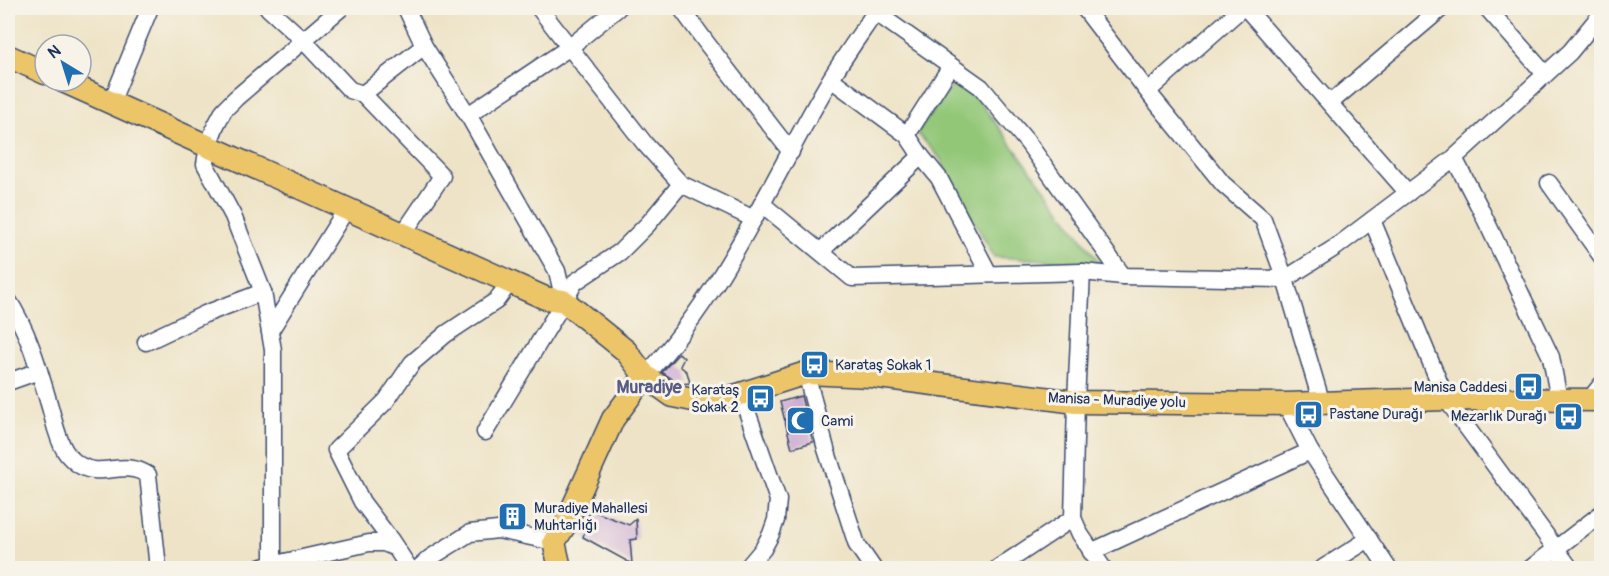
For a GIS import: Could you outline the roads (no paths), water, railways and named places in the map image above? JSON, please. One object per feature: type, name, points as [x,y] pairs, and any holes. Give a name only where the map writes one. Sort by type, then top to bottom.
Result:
[{"type":"main road","points":[[8,56],[33,67]]},
{"type":"main road","points":[[90,93],[545,298],[564,302]]},
{"type":"main road","name":"Manisa - Muradiye yolu","points":[[564,302],[626,351],[645,376],[673,396],[708,403],[806,373],[871,376],[1076,402],[1322,404],[1446,399],[1559,400],[1598,395]]},
{"type":"main road","points":[[560,568],[554,542],[565,525],[613,419],[645,376]]},
{"type":"street","points":[[111,102],[150,8]]},
{"type":"street","points":[[268,8],[303,40],[350,90],[363,94],[442,176],[403,234]]},
{"type":"street","points":[[341,8],[224,110],[208,146],[205,164],[233,216],[263,292],[273,350],[262,568],[369,543],[384,543],[396,548]]},
{"type":"street","points":[[406,8],[424,46],[468,115],[557,271],[564,302]]},
{"type":"street","points":[[539,8],[645,144],[681,184],[758,212],[820,251],[852,278],[1082,272],[1123,276],[1285,279],[1336,247],[1454,158],[1570,52],[1602,13]]},
{"type":"street","points":[[468,115],[570,47],[618,8]]},
{"type":"street","points":[[681,8],[791,152]]},
{"type":"street","points":[[1084,8],[1148,92],[1223,184],[1263,219],[1285,279],[1322,404]]},
{"type":"street","points":[[1148,92],[1244,8],[1408,193]]},
{"type":"street","points":[[1330,103],[1442,8]]},
{"type":"street","points":[[1487,8],[1545,74]]},
{"type":"street","points":[[645,376],[669,351],[710,294],[831,79],[877,10],[981,87],[1028,143],[1123,276]]},
{"type":"street","points":[[363,94],[424,46]]},
{"type":"street","points":[[907,135],[951,66]]},
{"type":"street","points":[[831,79],[907,135],[939,178],[988,274]]},
{"type":"street","points":[[820,251],[921,156]]},
{"type":"street","points":[[1454,158],[1551,357],[1559,400]]},
{"type":"street","points":[[1549,183],[1602,257]]},
{"type":"street","points":[[485,432],[575,282],[620,252],[648,224],[681,184]]},
{"type":"street","points":[[270,331],[347,208]]},
{"type":"street","points":[[1372,220],[1446,399],[1570,568]]},
{"type":"street","points":[[1082,272],[1073,518],[1080,534],[1103,568]]},
{"type":"street","points":[[409,568],[362,502],[336,450],[386,401],[412,363],[446,334],[496,301],[510,282]]},
{"type":"street","points":[[146,342],[263,292]]},
{"type":"street","points":[[8,300],[25,331],[65,451],[81,466],[93,471],[131,468],[148,475],[158,568]]},
{"type":"street","points":[[8,382],[39,371]]},
{"type":"street","points":[[806,373],[826,448],[857,545],[873,568]]},
{"type":"street","points":[[741,394],[778,500],[776,520],[771,534],[750,567]]},
{"type":"street","points":[[1286,404],[1310,451],[1388,568]]},
{"type":"street","points":[[1091,552],[1310,451]]},
{"type":"street","points":[[1531,568],[1602,513]]},
{"type":"street","points":[[998,568],[1073,518]]},
{"type":"street","points":[[419,568],[430,558],[470,533],[498,530],[554,542]]},
{"type":"street","points":[[1323,568],[1369,539]]},
{"type":"place","name":"Karataş Sokak 1","points":[[814,365]]},
{"type":"place","name":"Manisa Caddesi","points":[[1528,387]]},
{"type":"place","name":"Karataş Sokak 2","points":[[760,399]]},
{"type":"place","name":"Pastane Durağı","points":[[1308,414]]},
{"type":"place","name":"Mezarlık Durağı","points":[[1568,416]]},
{"type":"place","name":"Cami","points":[[800,421]]},
{"type":"place","name":"Muradiye Mahallesi Muhtarlığı","points":[[513,517]]},
{"type":"district","name":"Muradiye","points":[[649,387]]}]
